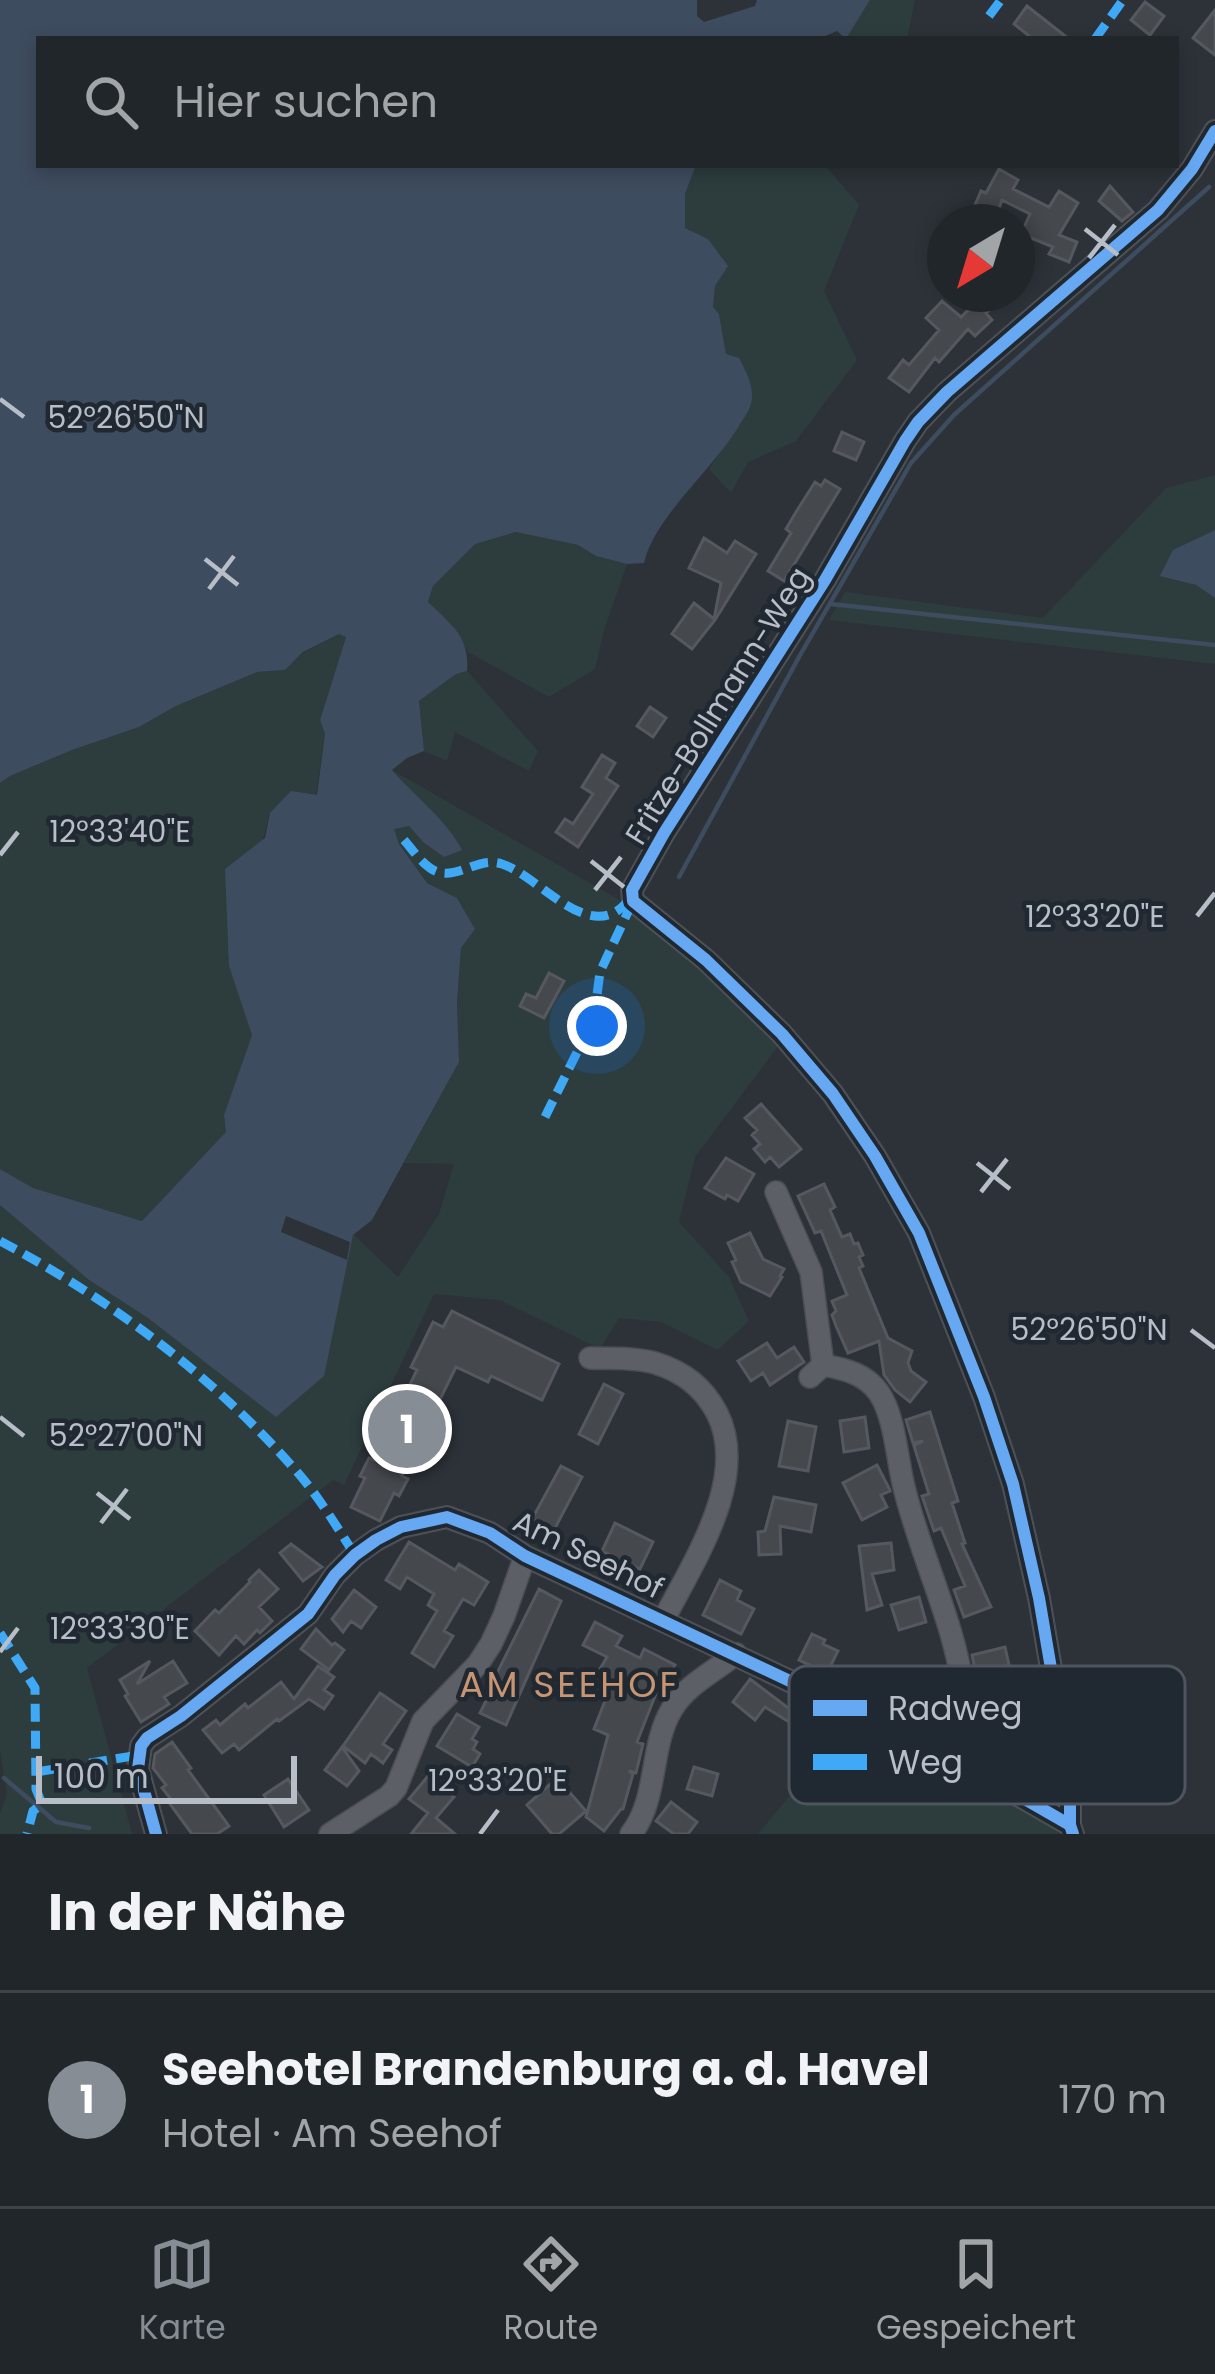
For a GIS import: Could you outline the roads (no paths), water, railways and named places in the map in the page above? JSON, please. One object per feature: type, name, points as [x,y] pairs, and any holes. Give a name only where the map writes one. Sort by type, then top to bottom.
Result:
[{"type":"street","name":"Fritze-Bollmann-Weg","points":[[1051,1666],[1013,1484],[919,1233],[875,1156],[782,1034],[706,960],[634,901],[632,890],[918,422],[1157,210],[1192,170],[1215,131]]},
{"type":"street","points":[[776,1192],[811,1272],[817,1371],[854,1371],[879,1393],[895,1435],[903,1487],[960,1666]]},
{"type":"street","name":"Am Seehof","points":[[590,1358],[651,1361],[673,1370],[697,1384],[724,1428],[728,1462],[720,1498],[705,1540],[664,1619]]},
{"type":"street","name":"Am Seehof","points":[[156,1834],[138,1769],[147,1738],[308,1614],[335,1575],[365,1547],[401,1527],[447,1517],[490,1533],[525,1556],[789,1679]]},
{"type":"street","name":"Am Seehof","points":[[330,1834],[396,1788],[423,1721],[491,1644],[525,1556]]},
{"type":"street","points":[[631,1834],[647,1804],[671,1709],[684,1693],[736,1654]]},
{"type":"street","name":"Am Seehof","points":[[1029,1804],[1071,1830]]},
{"type":"water","points":[[0,0],[697,0],[697,16],[704,22],[755,6],[757,0],[870,0],[848,36],[837,31],[825,36],[36,36],[36,168],[695,168],[685,194],[685,228],[708,239],[728,266],[715,286],[713,307],[719,314],[726,354],[739,358],[751,386],[747,414],[659,529],[644,563],[627,564],[596,556],[578,545],[516,532],[475,544],[433,586],[428,602],[462,640],[467,671],[419,701],[424,751],[392,770],[439,818],[462,850],[444,857],[409,826],[394,829],[427,883],[457,898],[475,929],[461,948],[459,1062],[372,1220],[353,1235],[324,1376],[276,1417],[148,1318],[89,1280],[0,1205],[0,1169],[33,1188],[142,1221],[226,1132],[224,1115],[252,1035],[229,966],[225,869],[265,838],[270,813],[291,791],[317,795],[325,734],[320,720],[346,637],[339,634],[303,652],[285,670],[257,672],[139,727],[72,750],[0,783]]},
{"type":"water","points":[[1215,530],[1215,598],[1196,585],[1160,576],[1173,550]]},
{"type":"waterway","points":[[679,877],[911,463],[954,415],[1209,187]]},
{"type":"waterway","points":[[831,604],[1215,645]]},
{"type":"waterway","points":[[4,1778],[56,1822],[89,1828]]},
{"type":"place","name":"Seehotel Brandenburg a. d. Havel","points":[[407,1429]]},
{"type":"district","name":"AM SEEHOF","points":[[570,1684]]}]
